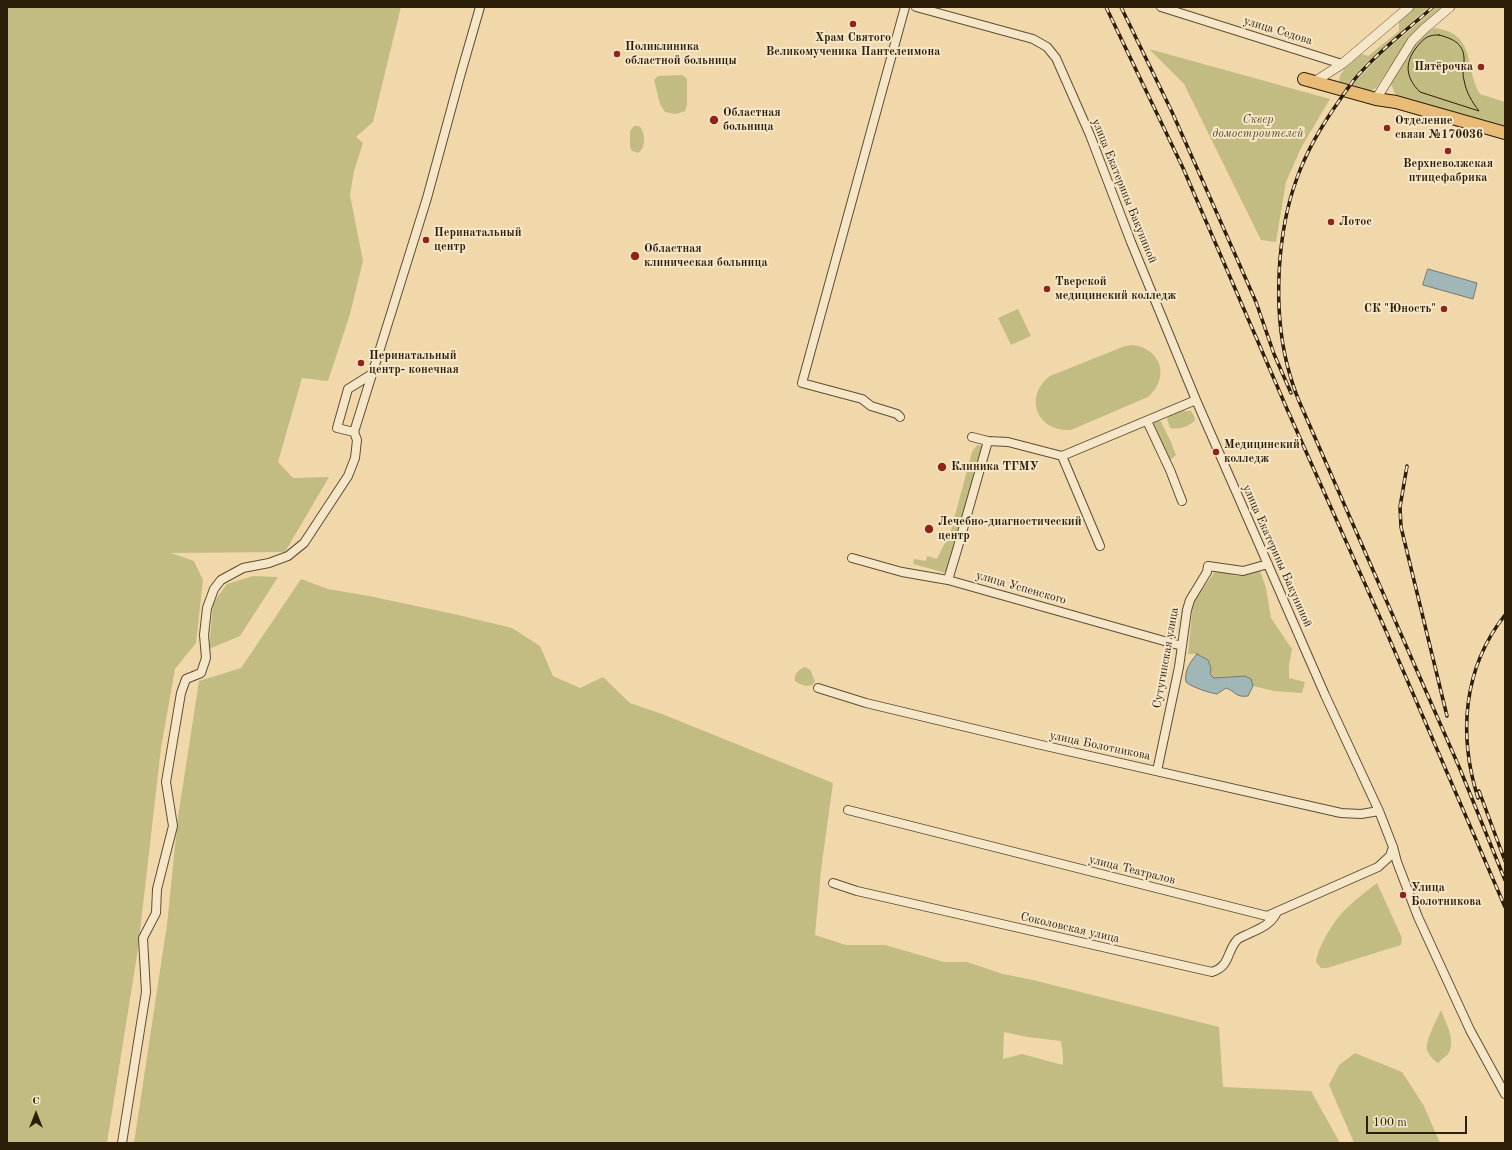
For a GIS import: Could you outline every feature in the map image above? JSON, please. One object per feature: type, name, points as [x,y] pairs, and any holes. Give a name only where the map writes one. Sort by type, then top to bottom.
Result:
[{"type":"main road","points":[[1309,81],[1376,99],[1396,102],[1505,139]]},
{"type":"main road","points":[[1376,99],[1395,108],[1505,133]]},
{"type":"street","points":[[900,417],[897,414],[871,406],[862,400],[802,383],[905,7]]},
{"type":"street","name":"улица Екатерины Бакуниной","points":[[916,7],[1033,39],[1045,45],[1054,55],[1090,135],[1134,249],[1196,400],[1378,810],[1393,846],[1397,862],[1418,918],[1470,1030],[1505,1094]]},
{"type":"street","name":"улица Седова","points":[[1160,7],[1342,64]]},
{"type":"street","points":[[1309,81],[1342,64],[1409,7]]},
{"type":"street","points":[[1376,99],[1415,38],[1450,7]]},
{"type":"street","points":[[122,1143],[146,992],[143,938],[156,913],[157,889],[173,826],[166,782],[181,692],[186,679],[201,673],[206,658],[204,635],[207,608],[214,589],[221,580],[243,568],[288,556],[304,543],[348,476],[355,458],[357,440],[354,432],[427,198],[479,9]]},
{"type":"street","points":[[1389,77],[1387,83],[1388,92],[1396,102]]},
{"type":"street","points":[[354,432],[337,428],[348,389],[372,374]]},
{"type":"street","points":[[972,437],[988,441],[1008,442],[1062,456],[1196,400]]},
{"type":"street","points":[[1147,421],[1170,470],[1182,501]]},
{"type":"street","points":[[948,580],[988,441]]},
{"type":"street","points":[[1062,456],[1100,546]]},
{"type":"street","name":"улица Успенского","points":[[852,558],[902,572],[948,580],[1182,646]]},
{"type":"street","name":"Сутугинская улица","points":[[1156,771],[1179,667],[1187,610],[1190,600],[1207,572],[1208,566],[1243,571],[1268,564]]},
{"type":"street","name":"улица Болотникова","points":[[818,688],[866,703],[1037,744],[1341,813],[1361,814],[1378,810]]},
{"type":"street","name":"улица Театралов","points":[[848,810],[1267,916],[1378,867],[1390,856],[1393,846]]},
{"type":"street","name":"Соколовская улица","points":[[833,883],[857,891],[1212,972],[1218,970],[1225,964],[1238,939],[1267,925],[1275,917],[1277,912]]},
{"type":"green space","points":[[7,7],[401,7],[373,122],[356,137],[363,143],[354,171],[350,195],[363,261],[350,314],[328,381],[302,378],[278,462],[293,478],[329,477],[285,552],[171,553],[194,561],[203,580],[196,643],[175,669],[161,748],[138,949],[107,1143],[7,1143]]},
{"type":"green space","points":[[1415,7],[1429,7],[1365,64],[1346,86],[1340,84],[1340,76],[1345,68],[1362,54],[1368,56],[1399,31],[1399,21]]},
{"type":"green space","points":[[1437,7],[1443,7],[1423,25],[1399,55],[1376,88],[1367,90],[1351,86],[1384,52]]},
{"type":"green space","points":[[1434,28],[1448,31],[1457,37],[1463,44],[1467,53],[1475,84],[1480,94],[1505,102],[1505,128],[1396,96],[1391,84],[1393,78],[1416,44]]},
{"type":"green space","name":"Сквер домостроителей","points":[[1149,49],[1330,99],[1301,148],[1286,182],[1276,242],[1261,240],[1184,84]]},
{"type":"green space","points":[[682,75],[687,79],[687,105],[685,111],[676,114],[665,112],[660,104],[654,80],[658,76]]},
{"type":"green space","points":[[634,126],[639,126],[644,136],[643,148],[638,153],[632,151],[630,147],[630,131]]},
{"type":"green space","points":[[1018,309],[1031,336],[1011,345],[998,318]]},
{"type":"green space","points":[[1133,345],[1151,352],[1160,365],[1161,373],[1159,381],[1155,389],[1148,397],[1071,430],[1059,429],[1042,419],[1038,412],[1036,403],[1037,394],[1042,384],[1050,376],[1125,346]]},
{"type":"green space","points":[[1183,411],[1191,411],[1195,420],[1183,427],[1176,429],[1170,428],[1167,419],[1170,415]]},
{"type":"green space","points":[[1160,420],[1176,455],[1169,461],[1151,424]]},
{"type":"green space","points":[[977,445],[983,446],[979,463],[975,462],[972,472],[976,474],[946,573],[913,564],[914,559],[926,561],[927,556],[937,559],[951,530],[972,452]]},
{"type":"green space","points":[[1216,570],[1237,576],[1260,571],[1266,588],[1271,618],[1292,649],[1289,665],[1289,678],[1305,682],[1302,693],[1274,691],[1253,686],[1251,680],[1237,676],[1214,678],[1210,674],[1211,668],[1208,660],[1197,654],[1188,654],[1193,603]]},
{"type":"green space","points":[[253,576],[278,577],[240,636],[209,649],[213,603],[227,584]]},
{"type":"green space","points":[[301,579],[328,589],[454,614],[512,628],[540,646],[553,676],[580,688],[603,677],[630,703],[662,714],[833,783],[821,870],[815,935],[846,945],[885,945],[944,962],[967,962],[1003,974],[1033,980],[1219,1027],[1223,1087],[1311,1091],[1340,1143],[134,1143],[167,924],[178,817],[199,681],[241,668]],"holes":[[[1004,1032],[1027,1037],[1061,1041],[1063,1065],[1022,1054],[1003,1059]]]},
{"type":"green space","points":[[804,667],[809,669],[811,672],[815,682],[812,685],[808,686],[799,684],[795,681],[797,672]]},
{"type":"green space","points":[[1377,883],[1402,938],[1401,945],[1327,968],[1321,968],[1316,962],[1317,955],[1333,925],[1351,904]]},
{"type":"green space","points":[[1441,1010],[1451,1038],[1451,1043],[1448,1054],[1438,1063],[1429,1054],[1427,1046]]},
{"type":"green space","points":[[1355,1053],[1402,1072],[1424,1106],[1440,1143],[1354,1143],[1329,1085],[1339,1065]]},
{"type":"shaded area","points":[[1428,269],[1477,283],[1473,299],[1423,285]]},
{"type":"shaded area","points":[[1197,654],[1208,660],[1211,668],[1210,674],[1214,678],[1245,676],[1251,679],[1253,686],[1248,696],[1238,695],[1226,688],[1217,694],[1188,684],[1186,682],[1186,674],[1188,667]]},
{"type":"tram line","points":[[1432,35],[1439,35],[1458,43],[1463,51],[1463,76],[1466,89],[1479,111],[1420,92],[1415,87],[1409,76],[1408,65],[1412,54],[1426,38],[1432,35]]},
{"type":"railway","points":[[1106,7],[1183,168],[1505,907]]},
{"type":"railway","points":[[1121,7],[1172,112],[1208,193],[1256,302],[1274,354],[1291,393]]},
{"type":"railway","points":[[1433,7],[1387,46],[1358,75],[1327,119],[1310,148],[1297,178],[1290,199],[1285,222],[1279,270],[1280,319],[1287,364],[1297,396],[1460,769],[1505,880]]},
{"type":"railway","points":[[1407,466],[1400,507],[1401,527],[1447,716]]},
{"type":"railway","points":[[1478,798],[1468,750],[1468,703],[1480,657],[1491,635],[1505,615]]},
{"type":"railway","points":[[1479,791],[1505,861]]},
{"type":"place","name":"Храм Святого Великомученика Пантелеимона","points":[[853,24]]},
{"type":"place","name":"Поликлиника областной больницы","points":[[617,54]]},
{"type":"place","name":"Пятёрочка","points":[[1481,67]]},
{"type":"place","name":"Областная больница","points":[[714,120]]},
{"type":"place","name":"Отделение связи №170036","points":[[1387,128]]},
{"type":"place","name":"Верхневолжская птицефабрика","points":[[1448,151]]},
{"type":"place","name":"Лотос","points":[[1331,222]]},
{"type":"place","name":"Перинатальный центр","points":[[426,240]]},
{"type":"place","name":"Областная клиническая больница","points":[[635,256]]},
{"type":"place","name":"Тверской медицинский колледж","points":[[1047,289]]},
{"type":"place","name":"СК \"Юность\"","points":[[1444,309]]},
{"type":"place","name":"Перинатальный центр- конечная","points":[[361,363]]},
{"type":"place","name":"Медицинский колледж","points":[[1216,452]]},
{"type":"place","name":"Клиника ТГМУ","points":[[942,467]]},
{"type":"place","name":"Лечебно-диагностический центр","points":[[929,529]]},
{"type":"place","name":"Улица Болотникова","points":[[1403,895]]}]
